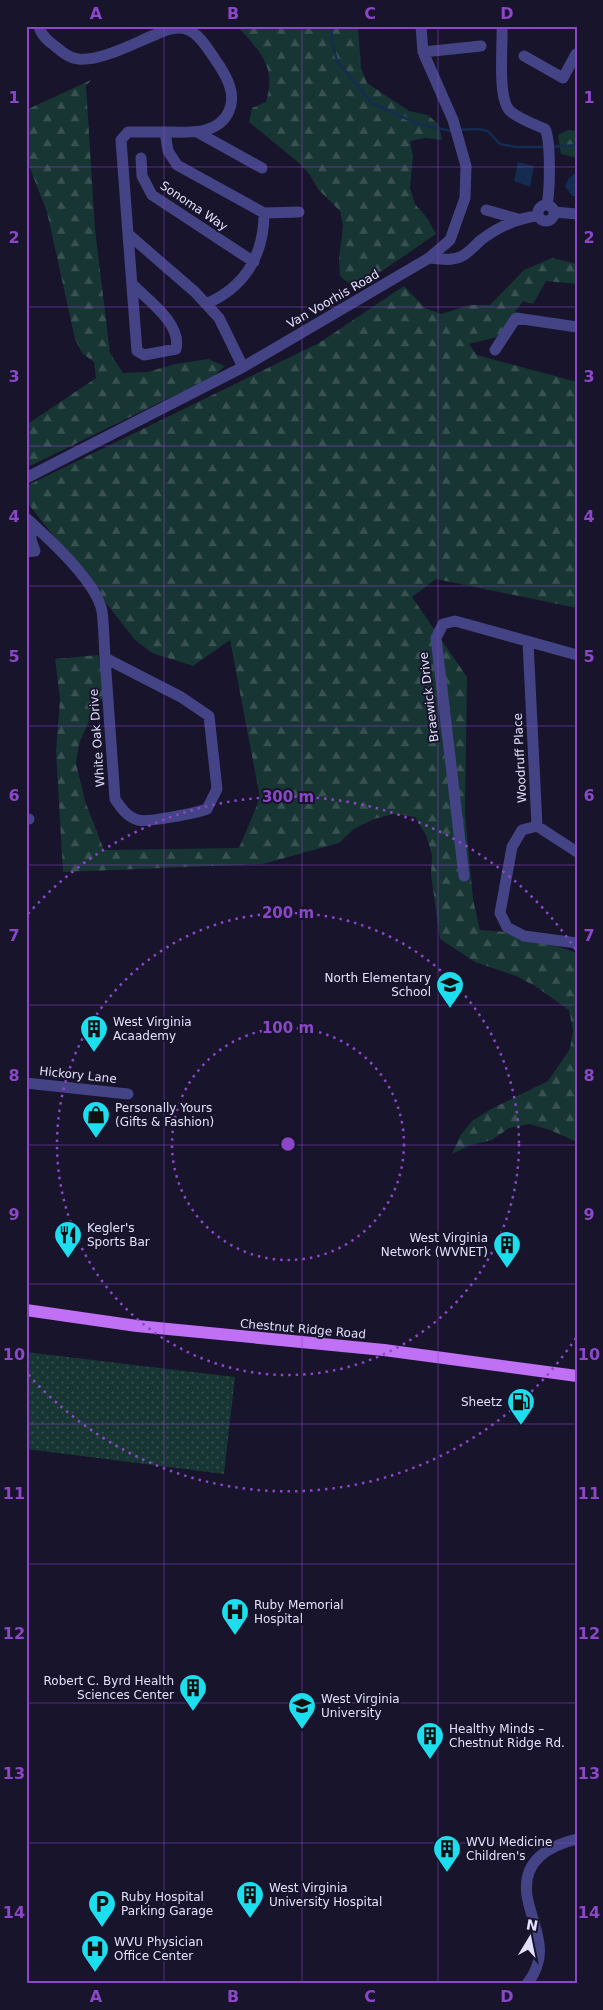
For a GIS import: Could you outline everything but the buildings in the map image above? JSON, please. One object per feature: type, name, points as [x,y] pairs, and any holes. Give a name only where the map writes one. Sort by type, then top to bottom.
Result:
[{"type":"main road","name":"Chestnut Ridge Road","points":[[26,1310],[137,1326],[384,1350],[577,1376]]},
{"type":"street","points":[[39,26],[39,31],[53,45],[69,57],[79,60],[101,56],[172,29],[188,30],[197,36],[224,72],[232,96],[230,109],[221,122],[210,129],[197,132],[128,132],[121,140],[137,351],[144,355],[176,349],[178,341],[172,325],[132,284]]},
{"type":"street","name":"Van Voorhis Road","points":[[26,478],[242,367],[429,258],[450,240],[465,198],[466,166],[456,130],[423,52],[421,26]]},
{"type":"street","points":[[502,26],[503,91],[507,108],[512,113],[545,129],[547,133],[551,208]]},
{"type":"street","points":[[423,52],[481,46]]},
{"type":"street","points":[[524,56],[563,78],[576,54]]},
{"type":"street","points":[[165,132],[168,151],[178,165],[264,214],[300,212]]},
{"type":"street","points":[[197,132],[262,168]]},
{"type":"street","name":"Sonoma Way","points":[[141,158],[142,176],[152,195],[254,262]]},
{"type":"street","points":[[429,258],[450,259],[462,257],[484,238],[518,219],[538,216],[540,208],[551,208],[577,214]]},
{"type":"street","points":[[486,210],[518,219]]},
{"type":"street","points":[[206,304],[233,288],[247,273],[254,262],[262,238],[264,214]]},
{"type":"street","points":[[128,234],[195,292],[219,318],[242,367]]},
{"type":"street","points":[[496,350],[516,318],[527,318],[577,327]]},
{"type":"street","points":[[26,552],[35,551],[31,540],[29,520]]},
{"type":"street","name":"White Oak Drive","points":[[29,520],[52,542],[94,590],[101,610],[115,799],[124,812],[138,821],[194,814],[207,809],[217,789],[210,716],[181,697],[105,658]]},
{"type":"street","name":"Braewick Drive","points":[[464,876],[436,638],[443,624],[455,621],[577,655]]},
{"type":"street","name":"Woodruff Place","points":[[528,642],[537,826]]},
{"type":"street","points":[[577,852],[537,826],[522,830],[512,847],[500,913],[507,927],[524,936],[577,943]]},
{"type":"street","name":"Hickory Lane","points":[[26,1083],[128,1094]]},
{"type":"street","points":[[527,1984],[537,1968],[540,1948],[538,1932],[527,1896],[531,1866],[542,1853],[551,1847],[577,1839]]},
{"type":"green space","points":[[237,26],[358,26],[361,68],[367,83],[409,111],[428,115],[439,125],[442,140],[426,138],[410,141],[413,156],[410,188],[415,204],[427,218],[436,234],[366,282],[352,286],[340,276],[339,259],[343,226],[340,211],[318,189],[310,175],[299,163],[249,122],[252,108],[266,102],[269,78],[267,68],[259,51]]},
{"type":"green space","points":[[91,80],[86,86],[95,229],[110,353],[123,373],[148,372],[175,364],[208,359],[225,366],[214,376],[26,468],[26,425],[96,378],[94,362],[82,353],[75,339],[47,212],[26,158],[26,110]]},
{"type":"green space","points":[[568,130],[577,131],[577,158],[561,154],[558,135]]},
{"type":"green space","points":[[552,258],[577,264],[577,284],[546,281],[533,304],[523,301],[497,337],[469,344],[477,355],[577,382],[577,608],[436,579],[412,597],[467,677],[465,814],[473,899],[480,930],[519,933],[577,953],[577,1142],[550,1130],[529,1124],[509,1128],[492,1140],[471,1145],[452,1154],[460,1136],[472,1121],[491,1109],[548,1081],[570,1049],[573,1030],[569,1010],[535,986],[516,976],[475,962],[440,939],[431,875],[432,855],[426,835],[415,817],[394,814],[374,819],[354,829],[339,843],[263,864],[63,872],[56,751],[60,699],[55,659],[98,655],[106,692],[94,709],[79,744],[76,763],[85,801],[104,850],[239,848],[260,798],[230,640],[193,666],[152,653],[135,640],[26,501],[26,486],[319,343],[404,286],[425,308],[441,314],[470,305],[490,305],[524,270]]},
{"type":"green space","points":[[26,1352],[235,1377],[224,1474],[26,1449]]},
{"type":"water","points":[[518,162],[534,166],[530,187],[514,181]]},
{"type":"water","points":[[577,172],[577,196],[572,196],[565,186],[569,178]]},
{"type":"waterway","points":[[332,26],[331,38],[337,61],[372,103],[416,123],[451,131]]},
{"type":"waterway","points":[[459,130],[478,129],[488,131],[500,144],[516,147],[545,147]]},
{"type":"waterway","points":[[551,147],[577,145]]},
{"type":"place","name":"North Elementary School","points":[[450,1009]]},
{"type":"place","name":"West Virginia Acaademy","points":[[94,1053]]},
{"type":"place","name":"Personally Yours (Gifts & Fashion)","points":[[96,1139]]},
{"type":"place","name":"Kegler's Sports Bar","points":[[68,1259]]},
{"type":"place","name":"West Virginia Network (WVNET)","points":[[507,1269]]},
{"type":"place","name":"Sheetz","points":[[521,1426]]},
{"type":"place","name":"Ruby Memorial Hospital","points":[[235,1636]]},
{"type":"place","name":"Robert C. Byrd Health Sciences Center","points":[[193,1712]]},
{"type":"place","name":"West Virginia University","points":[[302,1730]]},
{"type":"place","name":"Healthy Minds – Chestnut Ridge Rd.","points":[[430,1760]]},
{"type":"place","name":"WVU Medicine Children's","points":[[447,1873]]},
{"type":"place","name":"West Virginia University Hospital","points":[[250,1919]]},
{"type":"place","name":"Ruby Hospital Parking Garage","points":[[102,1928]]},
{"type":"place","name":"WVU Physician Office Center","points":[[95,1973]]}]
